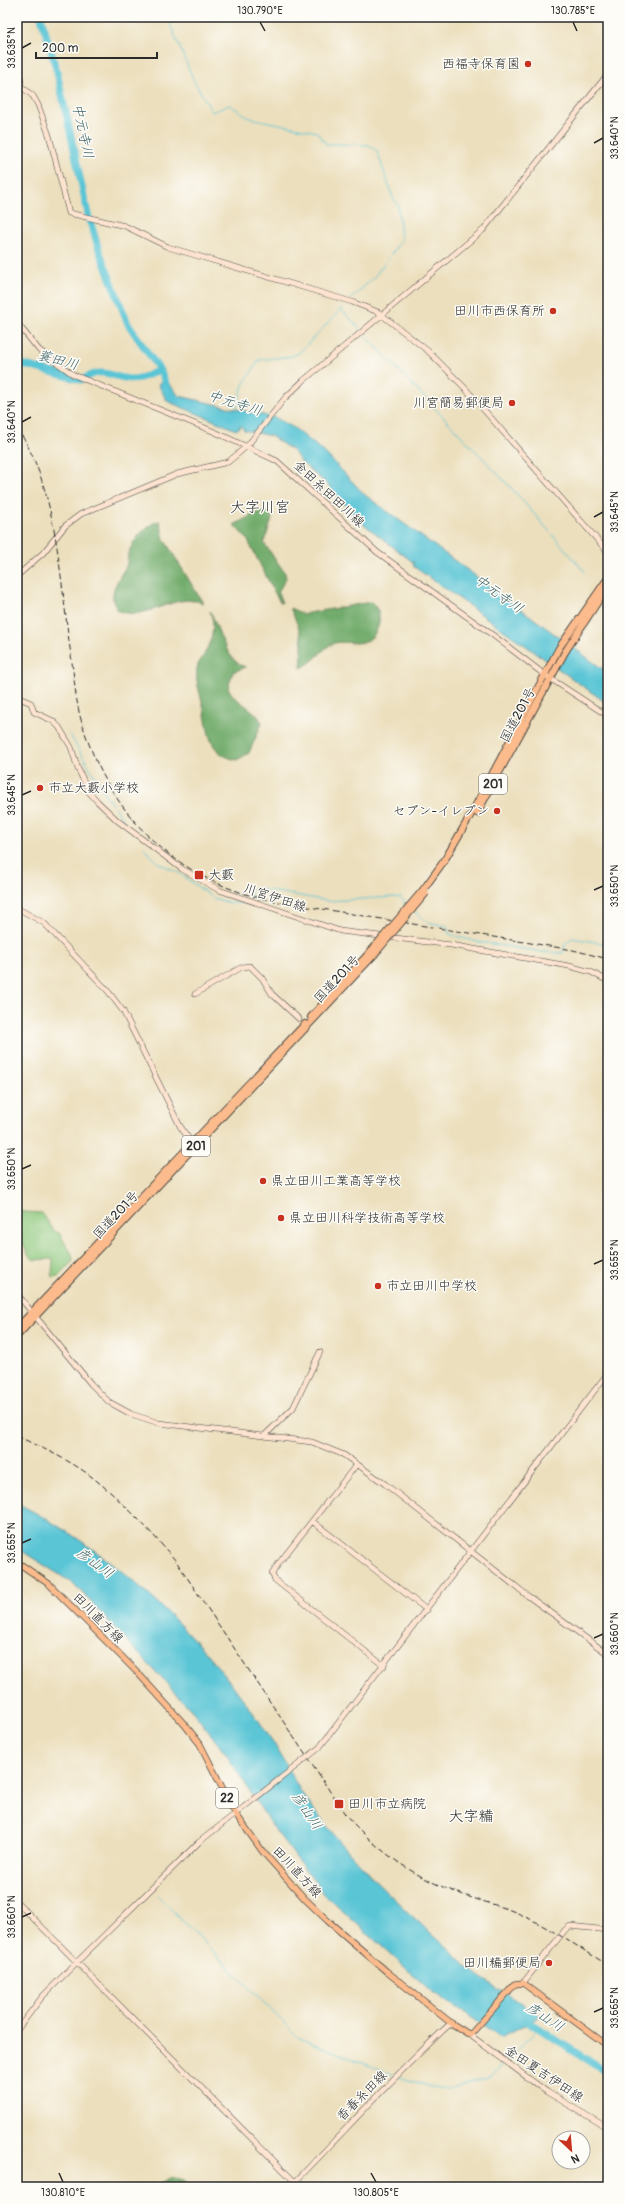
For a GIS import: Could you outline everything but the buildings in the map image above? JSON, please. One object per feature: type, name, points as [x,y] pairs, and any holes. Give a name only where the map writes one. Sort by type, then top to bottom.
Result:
[{"type":"highway","name":"国道201号","points":[[17,1336],[34,1314],[373,953],[424,892],[469,818],[570,638],[608,578]]},
{"type":"highway","name":"国道201号","points":[[570,638],[608,586]]},
{"type":"highway","name":"国道201号","points":[[17,1328],[34,1314]]},
{"type":"main road","name":"田川直方線","points":[[17,1562],[49,1584],[136,1672],[185,1725],[200,1744],[236,1813],[263,1852],[328,1921],[451,2022],[470,2035]]},
{"type":"main road","points":[[470,2035],[514,1984],[523,1983],[608,2046]]},
{"type":"street","points":[[17,66],[21,81],[18,85],[32,96],[38,105],[49,134],[67,209],[74,215],[125,226],[168,247],[352,302],[381,315],[411,336],[449,371],[608,552]]},
{"type":"street","points":[[17,576],[43,553],[65,526],[80,514],[177,474],[228,462],[248,445],[280,405],[303,381],[488,225],[608,74]]},
{"type":"street","name":"金田糸田田川線","points":[[17,323],[39,350],[74,375],[248,445],[277,461],[377,552],[548,676],[608,716]]},
{"type":"street","name":"川宮伊田線","points":[[17,697],[31,703],[34,712],[53,722],[59,727],[71,747],[78,769],[89,792],[98,802],[118,821],[182,869],[219,890],[340,931],[451,945],[562,964],[591,972],[608,981]]},
{"type":"street","points":[[17,908],[44,923],[107,990],[123,1011],[180,1126],[193,1145]]},
{"type":"street","points":[[195,994],[242,967],[250,966],[262,978],[272,994],[300,1019]]},
{"type":"street","points":[[17,1294],[102,1396],[131,1414],[145,1420],[168,1425],[312,1442],[344,1455],[608,1654]]},
{"type":"street","points":[[264,1436],[293,1408],[320,1352]]},
{"type":"street","points":[[17,2030],[42,1997],[200,1842],[318,1748],[384,1666],[608,1374]]},
{"type":"street","points":[[357,1464],[273,1571],[273,1577],[384,1666]]},
{"type":"street","points":[[312,1521],[427,1610]]},
{"type":"street","points":[[17,1902],[295,2182]]},
{"type":"street","points":[[523,1983],[565,1930],[570,1926],[608,1930]]},
{"type":"street","name":"香春糸田線","points":[[290,2187],[380,2095],[420,2051],[451,2022]]},
{"type":"street","name":"金田夏吉伊田線","points":[[470,2035],[546,2092],[608,2128]]},
{"type":"green space","points":[[267,511],[270,513],[272,519],[264,543],[285,573],[286,578],[278,592],[282,603],[279,601],[247,539],[234,525],[256,513]]},
{"type":"green space","points":[[160,521],[164,539],[203,603],[193,600],[182,601],[140,613],[119,611],[113,600],[114,588],[127,564],[130,549],[145,529]]},
{"type":"green space","points":[[371,602],[378,611],[379,617],[379,624],[374,635],[360,643],[334,643],[301,668],[302,644],[300,631],[290,608],[303,614]]},
{"type":"green space","points":[[210,611],[228,652],[239,664],[246,667],[233,672],[228,688],[236,698],[255,713],[262,723],[249,753],[237,760],[227,757],[219,752],[214,746],[208,731],[197,682],[197,666],[207,649],[213,628]]},
{"type":"green space","points":[[17,1209],[24,1212],[42,1213],[55,1232],[59,1233],[72,1254],[73,1261],[59,1276],[53,1277],[53,1259],[34,1260],[28,1254],[20,1238],[17,1236]]},
{"type":"green space","points":[[172,2178],[184,2181],[192,2187],[154,2187]]},
{"type":"water","points":[[165,378],[179,396],[276,418],[294,428],[324,452],[365,495],[608,673],[608,704],[413,566],[414,563],[357,519],[327,484],[302,463],[293,451],[271,436],[244,430],[241,426],[236,430],[167,401],[158,384]]},
{"type":"water","points":[[17,1503],[55,1524],[91,1548],[126,1575],[159,1604],[190,1635],[246,1703],[276,1747],[305,1798],[356,1860],[408,1912],[469,1968],[541,2016],[501,2037],[431,1991],[324,1894],[272,1826],[228,1757],[194,1713],[74,1584],[17,1548]]},
{"type":"waterway","name":"中元寺川","points":[[41,17],[57,72],[88,214],[99,250],[128,324],[161,372],[167,387]]},
{"type":"waterway","points":[[167,17],[194,81],[212,112],[230,105],[250,118],[317,132],[326,144],[369,145],[377,151],[393,198],[398,205],[401,241],[375,276],[351,299]]},
{"type":"waterway","points":[[236,409],[243,385],[259,360],[292,356],[299,353],[347,303]]},
{"type":"waterway","points":[[341,309],[361,330]]},
{"type":"waterway","points":[[363,333],[515,492],[585,572]]},
{"type":"waterway","name":"蓑田川","points":[[17,363],[81,380],[97,373],[136,379],[159,370]]},
{"type":"waterway","points":[[69,733],[108,799],[125,822]]},
{"type":"waterway","points":[[144,848],[157,862],[179,873],[213,898],[230,903],[248,903]]},
{"type":"waterway","points":[[250,898],[252,890],[255,888],[328,901],[394,897],[401,898],[407,905]]},
{"type":"waterway","points":[[414,911],[427,922],[447,926],[449,934],[473,941],[543,952],[563,953],[565,944],[572,938],[608,944]]},
{"type":"waterway","points":[[157,1895],[299,2038],[394,2075]]},
{"type":"waterway","name":"彦山川","points":[[521,2017],[608,2073]]},
{"type":"waterway","points":[[508,2059],[538,2028]]},
{"type":"waterway","points":[[399,2077],[431,2087],[448,2089],[491,2077],[504,2063]]},
{"type":"railway","points":[[17,428],[31,452],[49,507],[60,567],[77,701],[90,747],[104,777],[121,804],[140,828],[163,850],[189,868],[218,883],[249,895],[289,904],[573,950],[608,959]]},
{"type":"railway","points":[[17,1436],[65,1460],[92,1477],[126,1507],[176,1561],[345,1814],[370,1840],[398,1862],[428,1880],[461,1894],[509,1909],[535,1921],[608,1965]]},
{"type":"place","name":"西福寺保育園","points":[[528,64]]},
{"type":"place","name":"田川市西保育所","points":[[553,311]]},
{"type":"place","name":"川宮簡易郵便局","points":[[512,403]]},
{"type":"place","name":"市立大藪小学校","points":[[40,788]]},
{"type":"place","name":"セブン-イレブン","points":[[497,811]]},
{"type":"place","name":"大藪","points":[[199,875]]},
{"type":"place","name":"県立田川工業高等学校","points":[[263,1181]]},
{"type":"place","name":"県立田川科学技術高等学校","points":[[281,1218]]},
{"type":"place","name":"市立田川中学校","points":[[378,1286]]},
{"type":"place","name":"田川市立病院","points":[[339,1804]]},
{"type":"place","name":"田川糒郵便局","points":[[549,1963]]},
{"type":"district","name":"大字川宮","points":[[260,507]]},
{"type":"district","name":"大字糒","points":[[471,1816]]}]
